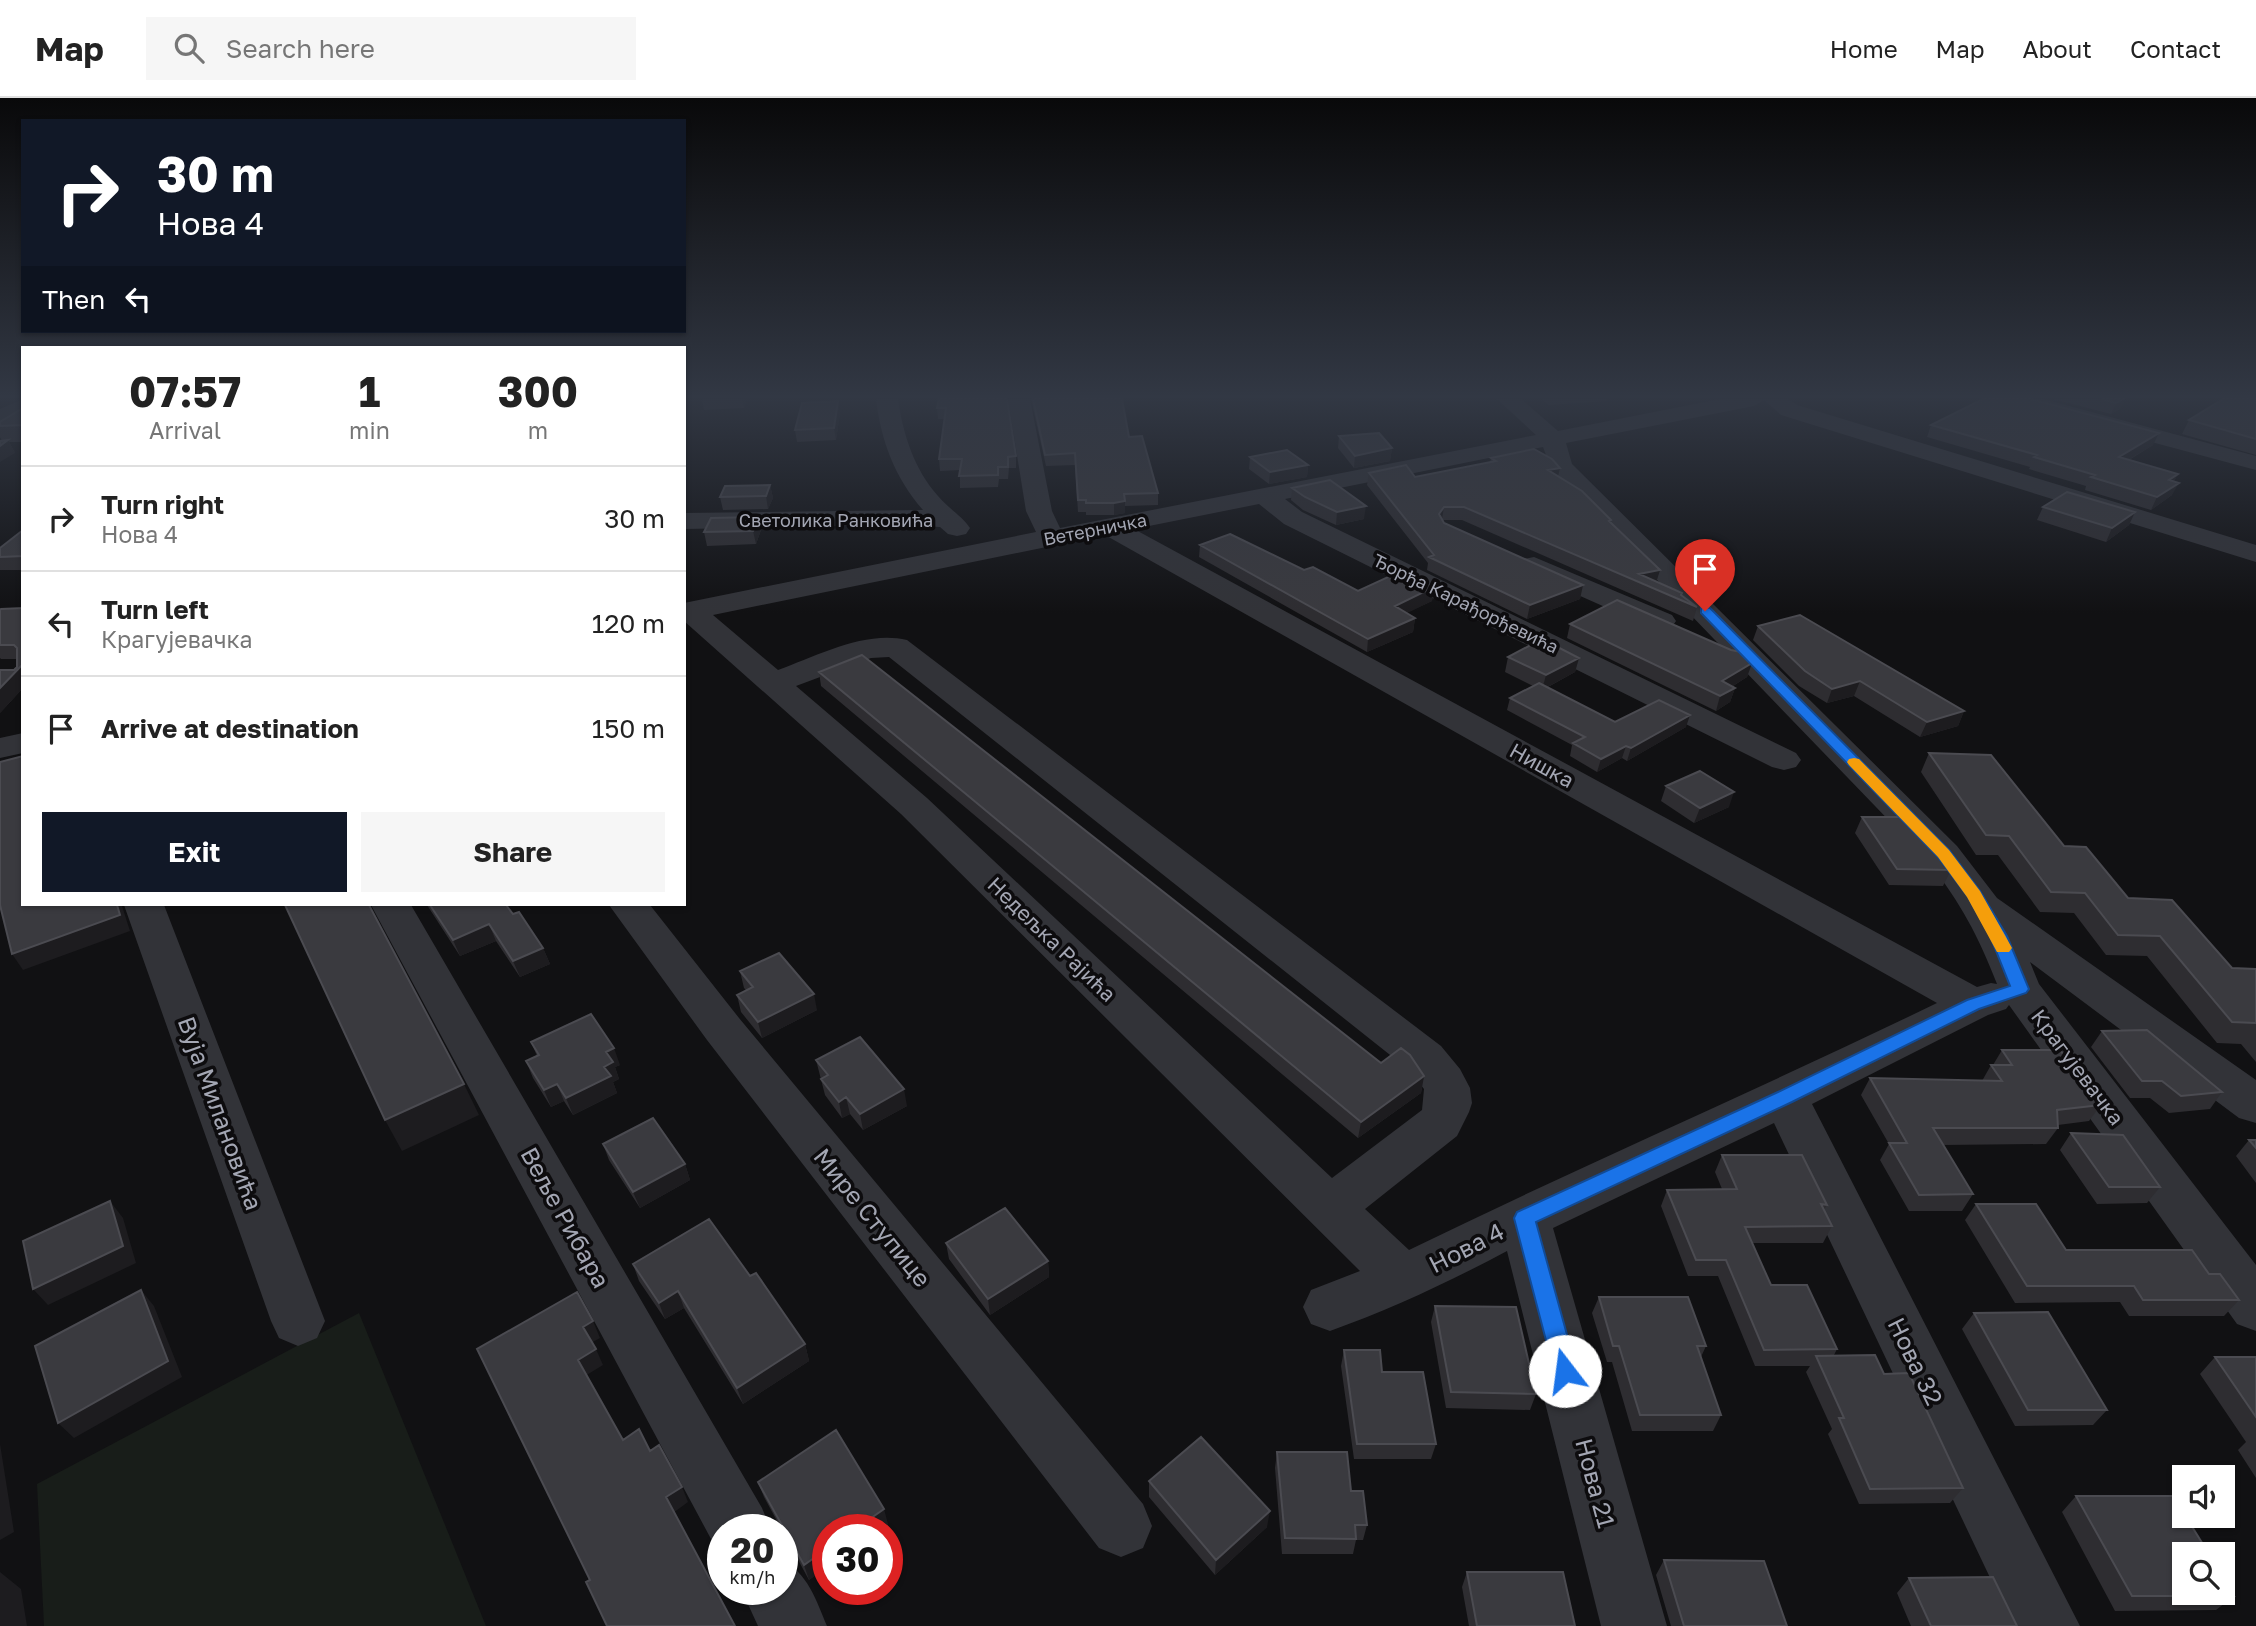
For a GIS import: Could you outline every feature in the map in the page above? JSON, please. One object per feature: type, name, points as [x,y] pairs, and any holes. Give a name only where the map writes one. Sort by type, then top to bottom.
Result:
[{"type":"street","name":"Светолика Ранковића","points":[[908,470],[915,484],[945,519],[986,550]]},
{"type":"street","points":[[1032,470],[1040,511],[1051,537]]},
{"type":"street","name":"Ветерничка","points":[[687,612],[1392,470]]},
{"type":"street","name":"Крагујевачка","points":[[1565,470],[1943,854],[1999,936],[2020,989],[2256,1307]]},
{"type":"street","points":[[1985,470],[2256,554]]},
{"type":"street","name":"Ђорђа Карађорђевића","points":[[1265,496],[1293,518],[1784,760]]},
{"type":"street","name":"Светолика Ранковића","points":[[686,522],[894,517],[945,519]]},
{"type":"street","name":"Нишка","points":[[1111,527],[1973,1004]]},
{"type":"street","points":[[1513,555],[1759,665]]},
{"type":"street","name":"Недељка Рајића","points":[[687,612],[914,806],[1403,1279]]},
{"type":"street","points":[[773,683],[867,649],[896,647],[1425,1058],[1448,1084],[1450,1106],[1440,1124],[1329,1208]]},
{"type":"street","points":[[0,748],[21,743]]},
{"type":"street","name":"Вуја Милановића","points":[[144,906],[298,1321]]},
{"type":"street","name":"Веље Рибара","points":[[392,906],[731,1514]]},
{"type":"street","name":"Мире Ступице","points":[[630,906],[732,1040],[1121,1526]]},
{"type":"street","points":[[1981,906],[1999,916],[2256,1105]]},
{"type":"street","name":"Нова 4","points":[[1330,1307],[1403,1279],[1524,1218],[1785,1097],[1973,1004],[2020,989]]},
{"type":"street","name":"Нова 32","points":[[1785,1097],[2047,1626]]},
{"type":"street","name":"Нова 21","points":[[1524,1218],[1634,1626]]},
{"type":"street","points":[[782,1605],[794,1626]]},
{"type":"shaded area","points":[[359,1313],[486,1626],[44,1626],[37,1484]]},
{"type":"building","points":[[960,470],[998,470],[998,475],[959,476]]},
{"type":"building","points":[[1076,470],[1152,470],[1158,493],[1124,494],[1125,501],[1114,503],[1086,503],[1086,500],[1078,500]]},
{"type":"building","points":[[1410,470],[1415,477],[1449,470],[1548,470],[1582,491],[1660,570],[1639,574],[1682,593],[1681,595],[1697,607],[1464,507],[1444,507],[1439,514],[1444,523],[1583,585],[1530,605],[1429,557],[1434,555],[1369,473]]},
{"type":"building","points":[[2079,470],[2165,470],[2178,474],[2169,480],[2179,483],[2157,497],[2091,477],[2095,475]]},
{"type":"building","points":[[1330,480],[1366,506],[1337,512],[1292,488]]},
{"type":"building","points":[[770,485],[766,496],[720,497],[725,486]]},
{"type":"building","points":[[2067,492],[2135,512],[2112,528],[2043,507]]},
{"type":"building","points":[[758,517],[753,531],[704,532],[711,518]]},
{"type":"building","points":[[21,532],[21,556],[0,557],[0,548]]},
{"type":"building","points":[[1230,534],[1304,570],[1313,567],[1358,591],[1401,571],[1434,587],[1395,606],[1415,618],[1368,639],[1200,545]]},
{"type":"building","points":[[1617,600],[1741,652],[1752,663],[1722,681],[1735,688],[1720,696],[1570,624]]},
{"type":"building","points":[[21,608],[21,666],[0,688],[0,670],[14,670],[17,667],[17,648],[14,645],[0,645],[1,609]]},
{"type":"building","points":[[1800,615],[1964,711],[1927,722],[1860,681],[1832,689],[1805,671],[1758,626]]},
{"type":"building","points":[[1542,639],[1579,658],[1546,675],[1508,657]]},
{"type":"building","points":[[862,655],[1381,1063],[1401,1048],[1410,1055],[1424,1076],[1361,1122],[819,672]]},
{"type":"building","points":[[1539,683],[1615,722],[1659,700],[1690,715],[1631,748],[1626,746],[1601,759],[1573,743],[1585,737],[1510,698]]},
{"type":"building","points":[[1929,753],[1991,755],[2064,846],[2086,847],[2128,898],[2172,900],[2232,968],[2256,969],[2256,1023],[2232,1022],[2160,936],[2118,935],[2085,893],[2051,892],[2009,836],[1986,835]]},
{"type":"building","points":[[21,757],[21,906],[117,906],[120,915],[12,954],[0,905],[0,762]]},
{"type":"building","points":[[1700,771],[1734,792],[1700,808],[1666,786]]},
{"type":"building","points":[[1862,817],[1905,817],[1935,848],[1951,870],[1897,869]]},
{"type":"building","points":[[285,906],[370,906],[464,1084],[385,1120]]},
{"type":"building","points":[[431,906],[507,906],[513,914],[519,912],[543,948],[513,961],[489,924],[453,940]]},
{"type":"building","points":[[779,953],[814,994],[758,1022],[737,995],[753,987],[740,971]]},
{"type":"building","points":[[591,1014],[614,1048],[606,1052],[613,1062],[604,1067],[611,1076],[566,1098],[557,1084],[544,1090],[526,1061],[539,1055],[531,1042]]},
{"type":"building","points":[[2147,1030],[2222,1092],[2181,1096],[2162,1081],[2142,1081],[2102,1031]]},
{"type":"building","points":[[860,1037],[904,1089],[860,1114],[846,1097],[839,1102],[821,1079],[828,1075],[816,1060]]},
{"type":"building","points":[[2002,1050],[2060,1050],[2101,1105],[2057,1110],[2058,1128],[1933,1128],[1973,1194],[1919,1195],[1889,1143],[1907,1143],[1870,1078],[2002,1081],[1991,1065],[2012,1065]]},
{"type":"building","points":[[653,1118],[685,1164],[633,1192],[603,1144]]},
{"type":"building","points":[[2071,1133],[2123,1135],[2160,1187],[2109,1187]]},
{"type":"building","points":[[1722,1155],[1802,1155],[1827,1205],[1821,1204],[1832,1226],[1745,1227],[1771,1285],[1807,1285],[1837,1349],[1764,1350],[1726,1260],[1696,1260],[1667,1190],[1737,1189]]},
{"type":"building","points":[[110,1201],[123,1246],[33,1289],[23,1241]]},
{"type":"building","points":[[1976,1204],[2036,1204],[2066,1250],[2192,1250],[2209,1274],[2220,1274],[2239,1300],[2143,1300],[2134,1286],[2027,1286]]},
{"type":"building","points":[[1005,1208],[1048,1261],[988,1299],[946,1243]]},
{"type":"building","points":[[709,1219],[750,1276],[756,1273],[805,1344],[737,1388],[678,1291],[659,1303],[633,1264]]},
{"type":"building","points":[[141,1290],[168,1361],[58,1423],[35,1346]]},
{"type":"building","points":[[577,1292],[593,1321],[583,1327],[596,1349],[578,1360],[623,1440],[639,1429],[650,1451],[659,1445],[682,1487],[666,1497],[707,1574],[707,1605],[724,1605],[735,1626],[607,1626],[586,1582],[590,1580],[477,1349]]},
{"type":"building","points":[[1599,1297],[1688,1297],[1706,1346],[1697,1346],[1721,1415],[1640,1415],[1619,1346],[1613,1346]]},
{"type":"building","points":[[1435,1306],[1516,1307],[1536,1394],[1451,1392]]},
{"type":"building","points":[[2048,1312],[2107,1410],[2028,1410],[1974,1313]]},
{"type":"building","points":[[1344,1350],[1380,1350],[1382,1372],[1423,1372],[1436,1444],[1357,1444]]},
{"type":"building","points":[[1875,1355],[1884,1374],[1909,1373],[1963,1488],[1870,1489],[1839,1418],[1844,1418],[1816,1356]]},
{"type":"building","points":[[2215,1357],[2256,1357],[2256,1417]]},
{"type":"building","points":[[836,1430],[884,1509],[877,1514],[812,1514],[812,1559],[804,1565],[798,1554],[798,1514],[776,1514],[758,1482]]},
{"type":"building","points":[[1201,1437],[1270,1511],[1216,1560],[1149,1481]]},
{"type":"building","points":[[1277,1452],[1347,1452],[1351,1491],[1363,1491],[1367,1525],[1355,1525],[1356,1539],[1285,1538]]},
{"type":"building","points":[[2076,1496],[2172,1496],[2172,1528],[2193,1528],[2202,1542],[2172,1542],[2172,1596],[2132,1596]]},
{"type":"building","points":[[1664,1560],[1764,1561],[1787,1626],[1684,1626]]},
{"type":"building","points":[[1467,1572],[1563,1572],[1575,1626],[1477,1626]]},
{"type":"building","points":[[1993,1577],[2017,1626],[1931,1626],[1909,1578]]},
{"type":"slow traffic","points":[[1854,762],[1943,854],[1975,895],[2003,948]]},
{"type":"route","points":[[1565,1371],[1524,1218],[1785,1097],[1973,1004],[2020,989],[1999,936],[1975,895],[1943,854],[1705,611]]}]
